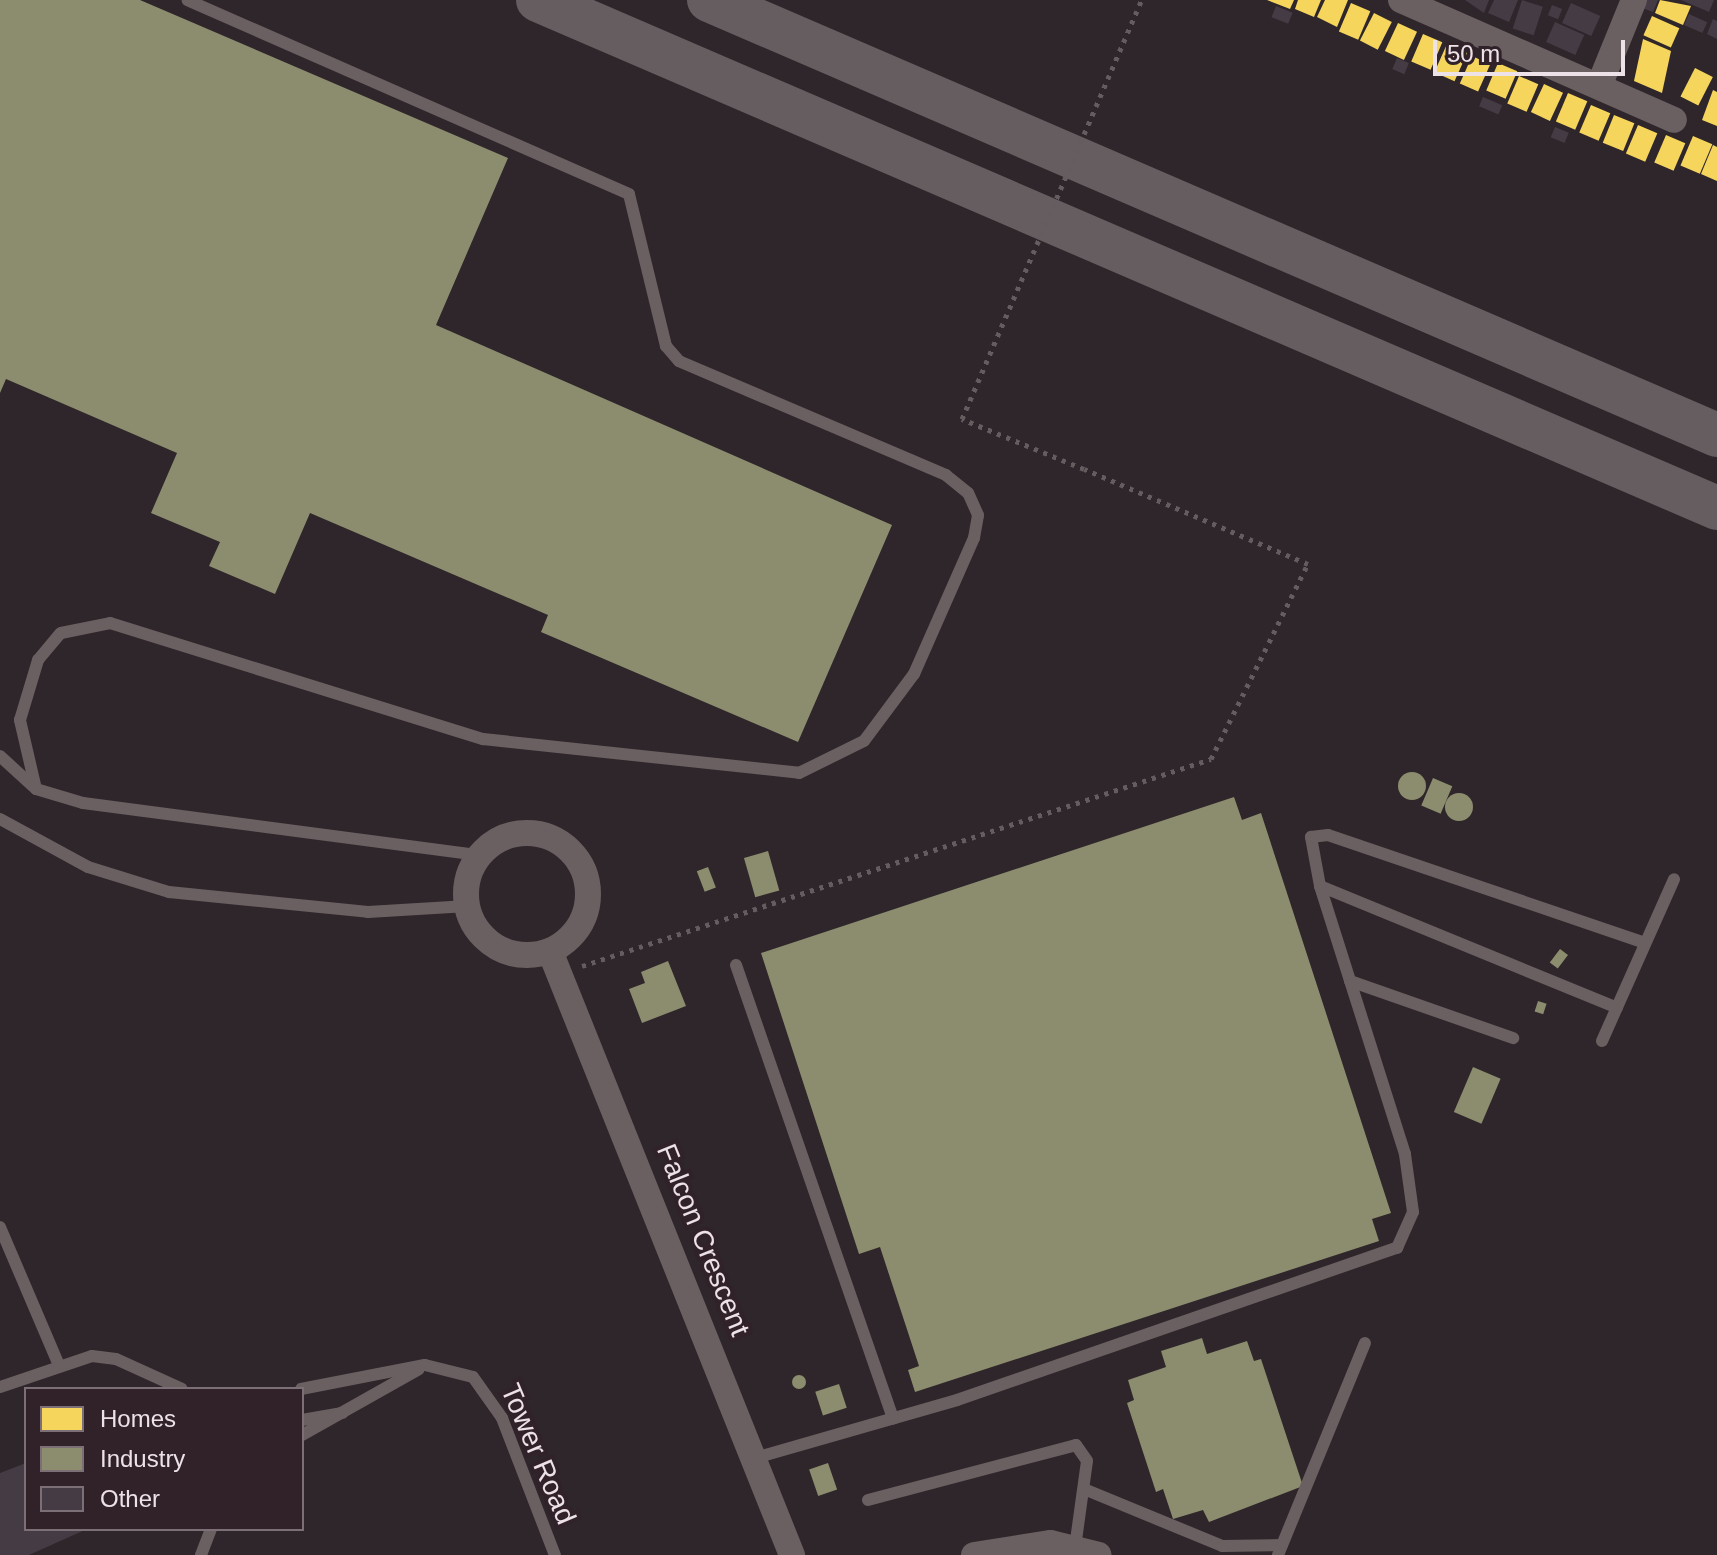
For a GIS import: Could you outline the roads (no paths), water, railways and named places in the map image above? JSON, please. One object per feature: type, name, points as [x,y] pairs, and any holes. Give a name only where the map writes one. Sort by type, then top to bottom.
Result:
[{"type":"highway","points":[[538,0],[1717,508]]},
{"type":"highway","points":[[709,0],[1717,435]]},
{"type":"street","points":[[1401,0],[1674,120]]},
{"type":"street","points":[[1599,86],[1634,0]]},
{"type":"street","points":[[515,833],[557,839],[574,853],[585,871],[587,909],[555,962],[494,945],[468,906],[469,874],[479,855],[515,833]]},
{"type":"street","name":"Falcon Crescent","points":[[555,962],[792,1555]]},
{"type":"street","points":[[974,1555],[1018,1544],[1087,1551]]},
{"type":"lane","points":[[36,789],[20,720],[38,660],[61,633],[110,623],[483,739],[799,773],[827,764],[873,730],[914,674],[974,538],[978,515],[968,493],[946,475],[679,361],[666,346],[629,194],[188,0]]},
{"type":"lane","points":[[0,756],[36,789],[177,818],[479,855]]},
{"type":"lane","points":[[0,819],[88,867],[169,892],[368,912],[468,906]]},
{"type":"lane","points":[[755,1458],[893,1419],[1397,1248],[1410,1228],[1412,1193],[1308,844],[1322,834],[1645,943]]},
{"type":"lane","points":[[1602,1041],[1674,879]]},
{"type":"lane","points":[[1320,886],[1617,1008]]},
{"type":"lane","points":[[736,965],[893,1419]]},
{"type":"lane","points":[[1350,981],[1513,1038]]},
{"type":"lane","points":[[0,1227],[58,1363]]},
{"type":"lane","points":[[1084,1489],[1222,1546],[1280,1550],[1365,1343]]},
{"type":"lane","points":[[0,1387],[58,1363],[108,1356],[178,1387]]},
{"type":"lane","points":[[304,1388],[425,1365]]},
{"type":"lane","points":[[304,1434],[346,1413],[425,1365]]},
{"type":"lane","name":"Tower Road","points":[[425,1365],[460,1369],[490,1393],[555,1555]]},
{"type":"lane","points":[[304,1420],[346,1413]]},
{"type":"lane","points":[[868,1500],[1069,1444],[1085,1454],[1087,1551]]},
{"type":"lane","points":[[201,1555],[210,1531]]}]
